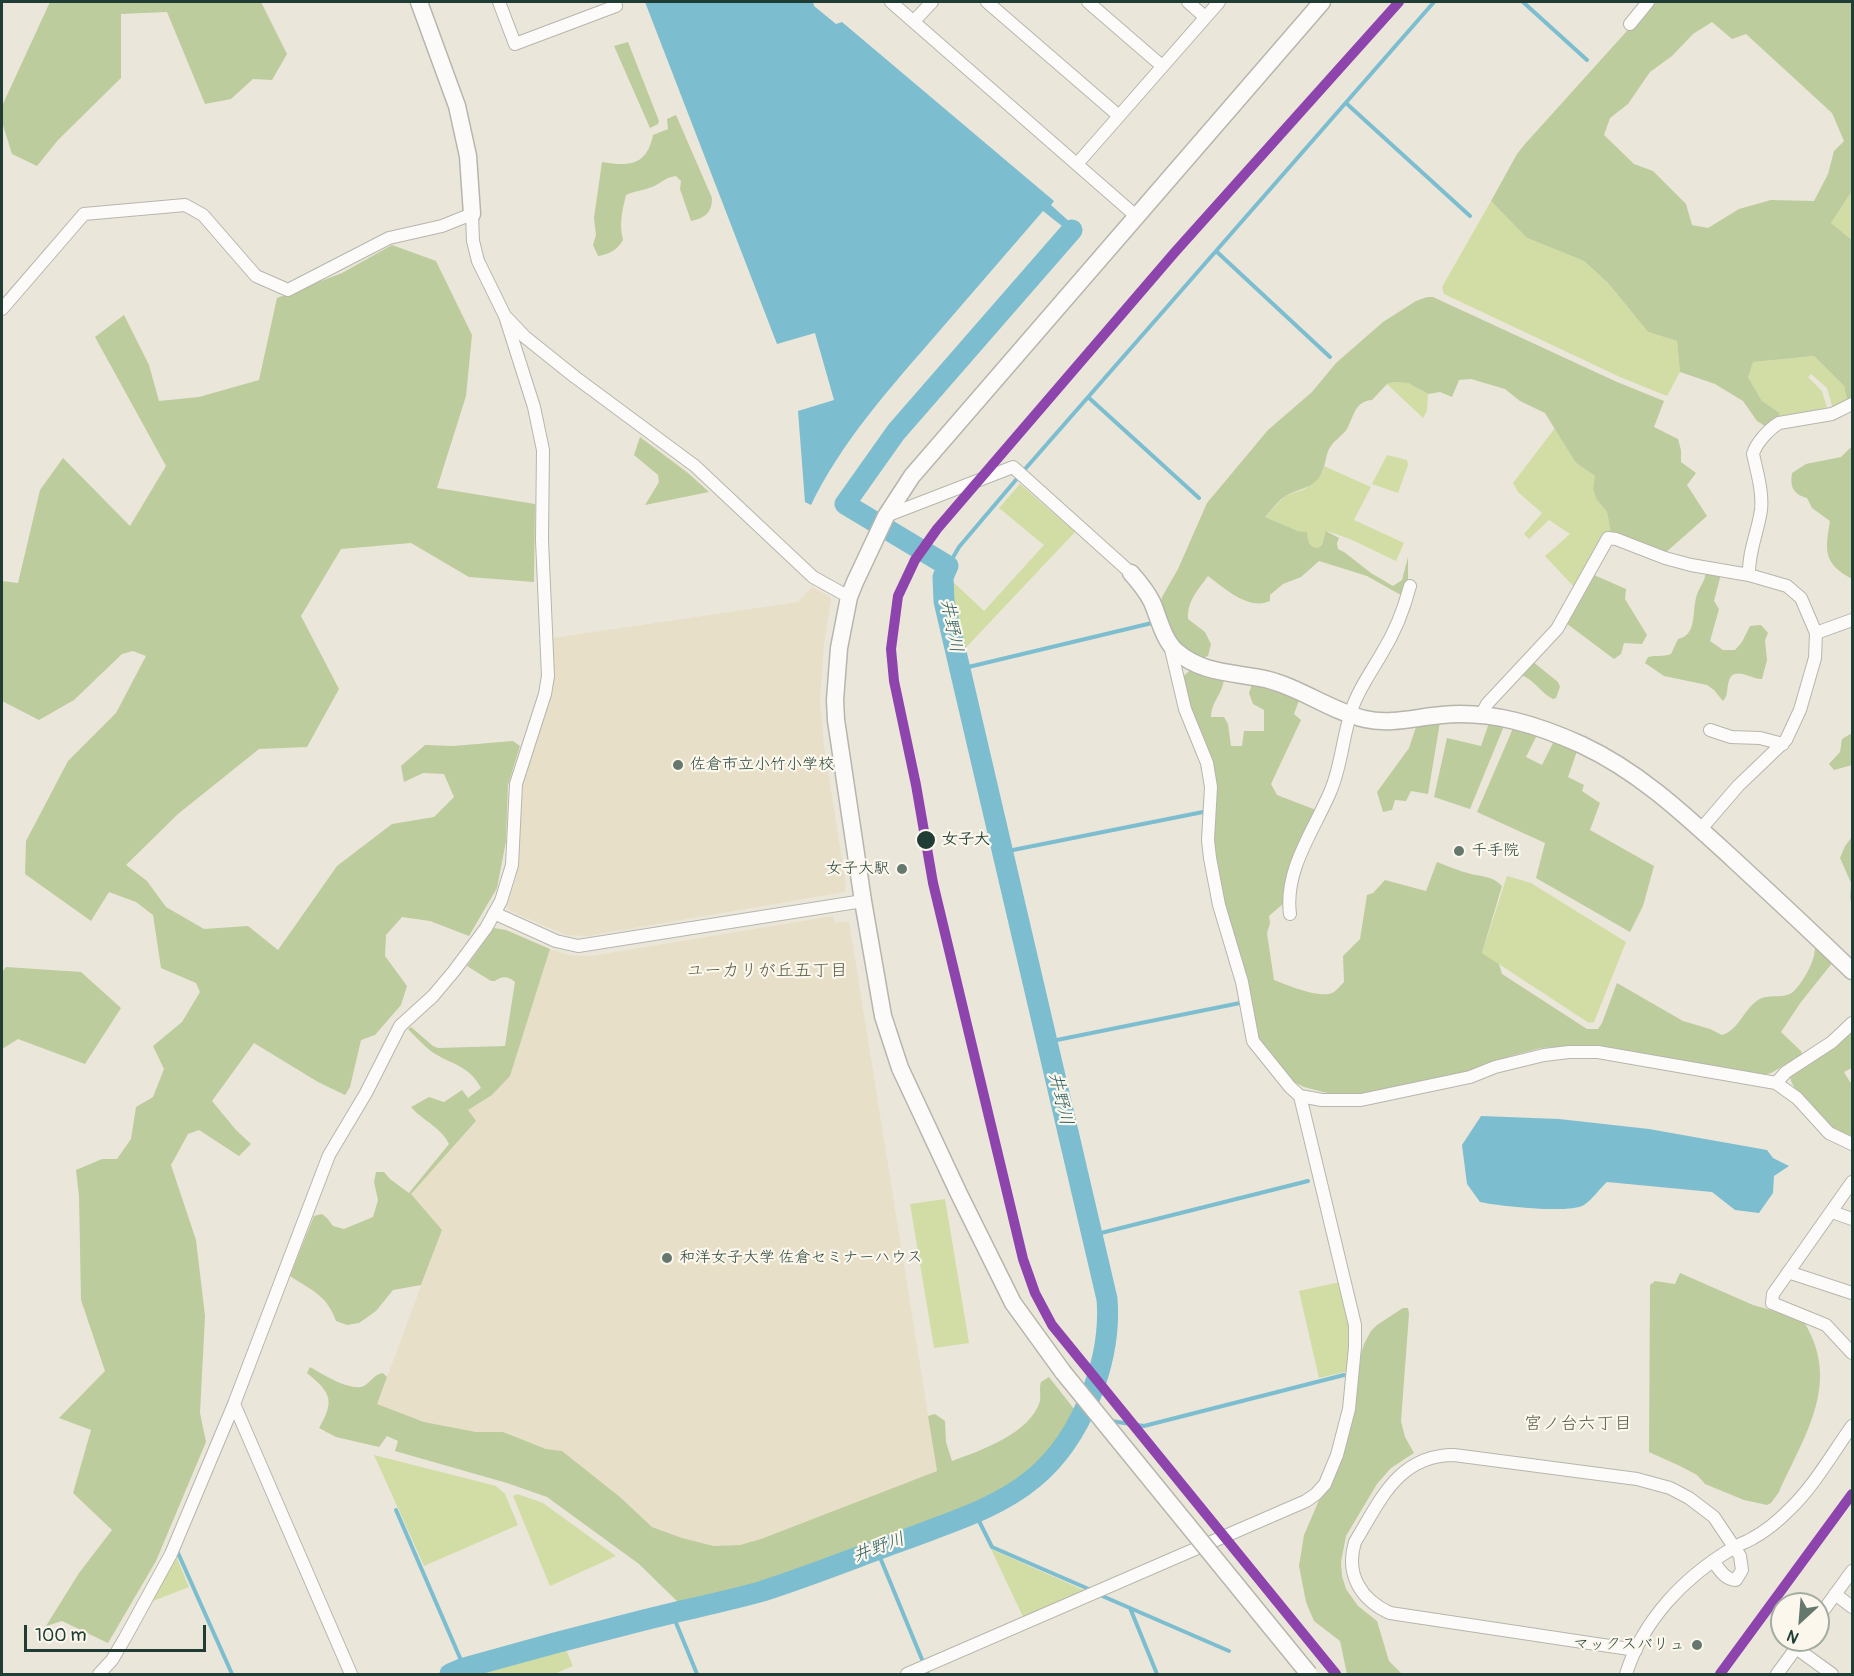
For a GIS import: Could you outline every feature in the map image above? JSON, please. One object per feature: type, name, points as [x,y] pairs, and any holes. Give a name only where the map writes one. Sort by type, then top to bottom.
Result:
[{"type":"street","points":[[99,1674],[112,1660],[171,1554],[234,1404],[329,1155],[366,1093],[400,1026],[433,996],[454,971],[494,913],[512,865],[516,784],[545,694],[548,676],[542,540],[543,450],[534,407],[505,316],[478,261],[473,241],[468,156],[457,106],[419,2]]},
{"type":"street","points":[[499,2],[515,44],[616,6],[614,2]]},
{"type":"street","points":[[891,2],[1136,216]]},
{"type":"street","points":[[914,21],[932,2]]},
{"type":"street","points":[[987,2],[1119,116]]},
{"type":"street","points":[[1088,2],[1162,66]]},
{"type":"street","points":[[1188,2],[1205,17]]},
{"type":"street","points":[[1077,164],[1219,2]]},
{"type":"street","points":[[1308,1674],[1063,1372],[1013,1303],[959,1194],[900,1068],[883,1016],[836,720],[837,667],[849,597],[886,516],[912,476],[1322,2]]},
{"type":"street","points":[[1630,24],[1648,2]]},
{"type":"street","points":[[2,309],[84,214],[185,205],[203,215],[256,276],[288,290],[389,238],[442,226],[472,214]]},
{"type":"street","points":[[505,316],[525,337],[575,377],[696,466],[813,577],[849,597]]},
{"type":"street","points":[[1749,574],[1748,560],[1756,537],[1761,508],[1754,448],[1773,426],[1779,423],[1832,414],[1852,404]]},
{"type":"street","points":[[886,516],[1013,468],[1131,573],[1152,601],[1169,644],[1185,709],[1207,763],[1210,787],[1208,840],[1210,858],[1219,905],[1242,982],[1253,1041],[1300,1096],[1322,1100],[1361,1100],[1470,1077],[1517,1060],[1569,1052],[1598,1052],[1776,1083],[1797,1098],[1829,1133],[1852,1144]]},
{"type":"street","points":[[1481,715],[1487,704],[1557,629],[1608,538],[1691,565],[1749,574],[1795,591],[1807,609],[1816,633],[1815,658],[1800,710],[1783,744],[1738,786],[1701,830]]},
{"type":"street","points":[[1290,914],[1289,891],[1293,874],[1332,788],[1354,701],[1384,651],[1399,619],[1410,586]]},
{"type":"street","points":[[1816,633],[1852,620]]},
{"type":"street","points":[[1169,644],[1182,656],[1209,670],[1266,679],[1295,688],[1366,720],[1383,721],[1444,714],[1512,719],[1600,754],[1657,791],[1852,970]]},
{"type":"street","points":[[1710,730],[1731,737],[1760,738],[1783,744]]},
{"type":"street","points":[[494,913],[556,940],[578,946],[863,901]]},
{"type":"street","points":[[1776,1083],[1786,1072],[1832,1042],[1852,1023]]},
{"type":"street","points":[[907,1674],[1306,1501],[1325,1484],[1337,1455],[1349,1409],[1353,1383],[1355,1325],[1300,1096]]},
{"type":"street","points":[[1852,1182],[1773,1294],[1772,1303],[1826,1325],[1852,1353]]},
{"type":"street","points":[[1832,1212],[1852,1219]]},
{"type":"street","points":[[1788,1272],[1852,1293]]},
{"type":"street","points":[[234,1404],[351,1674]]},
{"type":"street","points":[[1626,1674],[1646,1630],[1674,1593],[1713,1561],[1754,1537],[1789,1510],[1801,1497],[1852,1426]]},
{"type":"street","points":[[1636,1650],[1390,1613],[1373,1604],[1360,1590],[1352,1569],[1355,1542],[1398,1476],[1424,1460],[1454,1455],[1637,1479],[1670,1488],[1689,1498],[1714,1517],[1734,1547],[1742,1564],[1742,1570],[1736,1580],[1732,1580],[1725,1576],[1713,1561]]},
{"type":"street","points":[[1830,1601],[1852,1571]]},
{"type":"street","points":[[1835,1594],[1852,1607]]},
{"type":"street","points":[[1777,1674],[1793,1652]]},
{"type":"street","points":[[1808,1652],[1832,1674]]},
{"type":"shaded area","name":"佐倉市立小竹小学校","points":[[812,587],[830,597],[831,600],[824,644],[820,700],[824,746],[846,885],[845,892],[587,936],[566,935],[510,911],[507,907],[516,877],[522,783],[551,694],[553,638],[798,602]]},
{"type":"shaded area","name":"和洋女子大学 佐倉セミナーハウス","points":[[833,916],[835,923],[849,921],[937,1471],[761,1539],[740,1545],[714,1546],[652,1527],[620,1497],[562,1451],[546,1449],[503,1432],[476,1432],[424,1422],[377,1404],[442,1230],[410,1194],[476,1122],[467,1110],[492,1095],[510,1076],[550,949],[568,955],[591,956]]},
{"type":"green space","points":[[50,2],[261,2],[287,54],[272,80],[253,79],[231,99],[205,104],[167,12],[121,14],[121,78],[58,140],[37,166],[12,154],[2,122],[2,106]]},
{"type":"green space","points":[[1653,2],[1852,2],[1852,191],[1831,223],[1852,240],[1852,416],[1844,386],[1814,356],[1753,362],[1748,377],[1762,401],[1780,413],[1777,420],[1768,428],[1757,421],[1743,401],[1715,384],[1680,372],[1677,341],[1648,332],[1608,283],[1584,261],[1527,238],[1491,201],[1525,144]],"holes":[[[1712,22],[1732,39],[1746,34],[1832,113],[1844,141],[1834,151],[1828,174],[1814,201],[1771,200],[1739,209],[1708,228],[1692,225],[1686,204],[1653,171],[1634,164],[1604,135],[1610,118],[1628,104],[1650,72],[1672,56],[1693,34]]]},
{"type":"green space","points":[[628,42],[659,121],[650,128],[614,46]]},
{"type":"green space","points":[[676,115],[712,198],[709,211],[704,216],[691,221],[680,189],[681,181],[676,176],[667,178],[653,187],[626,195],[621,228],[623,240],[613,251],[598,256],[593,245],[596,235],[594,218],[602,162],[629,164],[636,162],[646,153],[653,135],[668,129],[667,119]]},
{"type":"green space","points":[[1852,191],[1852,240],[1831,223]]},
{"type":"green space","points":[[1491,201],[1527,238],[1584,261],[1608,283],[1648,332],[1677,341],[1680,372],[1667,396],[1620,377],[1444,294],[1442,287]]},
{"type":"green space","points":[[392,245],[436,261],[472,335],[466,396],[437,488],[535,504],[534,582],[469,577],[411,543],[341,549],[301,616],[339,689],[307,747],[259,749],[178,814],[126,865],[147,881],[166,907],[204,929],[248,926],[278,950],[337,866],[392,824],[434,817],[454,797],[444,774],[423,773],[404,782],[401,766],[425,745],[453,746],[513,741],[520,746],[508,785],[506,841],[497,888],[469,936],[430,921],[402,917],[386,935],[385,956],[407,986],[401,1005],[375,1035],[361,1040],[350,1087],[345,1095],[318,1082],[254,1043],[212,1101],[251,1144],[239,1156],[199,1130],[188,1134],[171,1165],[196,1240],[205,1316],[200,1413],[206,1442],[156,1561],[108,1643],[62,1621],[46,1626],[79,1573],[112,1530],[73,1493],[91,1430],[59,1418],[105,1371],[81,1300],[79,1196],[76,1170],[102,1159],[117,1159],[131,1139],[136,1107],[153,1097],[164,1069],[153,1046],[182,1022],[200,992],[196,983],[161,968],[153,915],[136,902],[109,892],[91,921],[25,874],[26,841],[68,761],[116,713],[146,656],[133,651],[122,654],[74,700],[39,720],[2,701],[2,581],[18,583],[40,490],[63,458],[130,526],[166,466],[95,337],[124,315],[149,365],[159,401],[199,397],[259,380],[277,298],[342,273]]},
{"type":"green space","points":[[1433,297],[1617,382],[1664,401],[1654,427],[1678,439],[1681,462],[1696,473],[1687,485],[1707,516],[1664,554],[1611,533],[1607,512],[1597,500],[1593,489],[1595,476],[1576,463],[1545,413],[1520,401],[1505,389],[1471,379],[1459,380],[1452,397],[1440,392],[1428,394],[1408,383],[1393,382],[1387,384],[1372,400],[1358,406],[1347,429],[1329,449],[1322,473],[1317,480],[1284,497],[1265,517],[1298,531],[1307,532],[1309,543],[1318,548],[1322,545],[1326,531],[1339,538],[1338,549],[1393,586],[1402,580],[1408,557],[1408,579],[1404,593],[1399,594],[1367,576],[1319,561],[1301,577],[1283,584],[1270,595],[1270,601],[1262,603],[1245,601],[1237,597],[1208,576],[1194,596],[1188,613],[1188,619],[1205,632],[1211,644],[1208,656],[1198,659],[1179,643],[1160,605],[1207,503],[1268,430],[1312,392],[1336,363],[1383,322],[1416,301]]},
{"type":"green space","points":[[1814,356],[1844,386],[1850,402],[1833,409],[1827,388],[1811,374],[1808,377],[1822,391],[1828,411],[1777,420],[1780,413],[1762,401],[1748,377],[1752,362]]},
{"type":"green space","points":[[1408,383],[1428,394],[1427,411],[1423,418],[1387,384]]},
{"type":"green space","points":[[1555,428],[1576,463],[1595,476],[1597,500],[1607,512],[1611,533],[1575,588],[1545,556],[1570,534],[1549,520],[1529,539],[1524,534],[1542,513],[1518,492],[1513,483]]},
{"type":"green space","points":[[640,437],[709,492],[645,505],[659,482],[658,475],[634,455]]},
{"type":"green space","points":[[1852,446],[1852,579],[1831,562],[1828,555],[1827,540],[1830,521],[1812,508],[1807,498],[1796,492],[1791,478],[1792,473],[1806,464],[1841,457]]},
{"type":"green space","points":[[1387,455],[1407,460],[1408,465],[1398,493],[1372,484]]},
{"type":"green space","points":[[1324,466],[1371,487],[1354,520],[1404,543],[1396,561],[1350,539],[1327,531],[1322,545],[1318,548],[1312,546],[1306,532],[1298,531],[1265,517],[1285,496],[1305,489],[1323,472]]},
{"type":"green space","points":[[1020,484],[1075,532],[959,655],[947,602],[949,578],[984,611],[1044,545],[999,508]]},
{"type":"green space","points":[[1706,571],[1721,574],[1714,601],[1719,609],[1710,641],[1723,650],[1735,650],[1750,626],[1761,625],[1768,633],[1765,640],[1767,660],[1762,679],[1740,674],[1733,675],[1723,701],[1707,685],[1664,676],[1645,663],[1648,657],[1671,654],[1678,639],[1688,633],[1693,623],[1697,594]]},
{"type":"green space","points":[[1594,575],[1626,589],[1625,599],[1647,635],[1642,644],[1624,643],[1621,654],[1614,659],[1566,623]]},
{"type":"green space","points":[[1532,661],[1558,682],[1560,687],[1556,698],[1548,696],[1529,679],[1518,674]]},
{"type":"green space","points":[[1192,669],[1224,680],[1211,717],[1224,717],[1228,724],[1231,746],[1242,746],[1244,731],[1264,731],[1264,710],[1253,704],[1249,693],[1252,684],[1266,685],[1300,698],[1294,714],[1301,720],[1271,784],[1277,795],[1316,810],[1284,903],[1269,916],[1270,923],[1267,933],[1274,980],[1313,993],[1334,992],[1344,982],[1343,956],[1360,939],[1367,895],[1373,893],[1385,880],[1426,891],[1437,862],[1491,879],[1502,886],[1482,953],[1499,964],[1502,974],[1587,1029],[1598,1029],[1602,1023],[1617,983],[1683,1021],[1722,1035],[1733,1029],[1758,1000],[1790,994],[1794,991],[1810,967],[1816,946],[1833,962],[1801,1002],[1781,1032],[1801,1051],[1802,1055],[1771,1073],[1760,1076],[1569,1046],[1541,1048],[1514,1055],[1468,1073],[1360,1094],[1338,1095],[1304,1087],[1292,1081],[1256,1039],[1213,856],[1214,824],[1182,677]]},
{"type":"green space","points":[[1440,722],[1428,794],[1411,791],[1406,801],[1395,800],[1392,810],[1383,812],[1377,792],[1409,748],[1416,727]]},
{"type":"green space","points":[[1489,723],[1504,726],[1470,809],[1434,797],[1447,738],[1481,746]]},
{"type":"green space","points":[[1514,726],[1537,735],[1526,757],[1542,765],[1554,741],[1577,751],[1568,777],[1584,785],[1582,791],[1600,803],[1590,830],[1654,866],[1643,906],[1630,932],[1536,878],[1545,843],[1477,812]]},
{"type":"green space","points":[[1852,733],[1852,765],[1834,770],[1829,764],[1840,752],[1842,739]]},
{"type":"green space","points":[[1852,837],[1852,906],[1851,883],[1840,858]]},
{"type":"green space","points":[[1507,876],[1531,883],[1626,942],[1594,1022],[1589,1023],[1482,953]]},
{"type":"green space","points":[[494,928],[506,930],[550,949],[510,1076],[492,1095],[468,1110],[476,1121],[411,1194],[442,1230],[421,1285],[393,1290],[376,1311],[359,1323],[347,1325],[336,1321],[323,1299],[290,1276],[314,1216],[322,1214],[333,1226],[344,1229],[373,1217],[378,1200],[374,1182],[376,1172],[384,1172],[409,1193],[449,1144],[437,1129],[411,1107],[429,1097],[444,1102],[462,1090],[468,1098],[481,1088],[471,1074],[432,1052],[408,1029],[411,1027],[438,1048],[505,1046],[515,982],[505,977],[491,981],[467,966]]},
{"type":"green space","points":[[6,967],[81,972],[121,1008],[85,1064],[18,1039],[2,1049],[2,972]]},
{"type":"green space","points":[[1852,1028],[1852,1068],[1844,1072],[1852,1082],[1852,1139],[1834,1130],[1814,1111],[1801,1097],[1790,1077]]},
{"type":"green space","points":[[945,1199],[969,1343],[934,1348],[910,1204]]},
{"type":"green space","points":[[1680,1273],[1753,1305],[1802,1319],[1814,1342],[1819,1364],[1820,1386],[1816,1407],[1809,1428],[1779,1492],[1767,1505],[1744,1500],[1705,1484],[1697,1475],[1649,1452],[1650,1285],[1655,1281],[1675,1284]]},
{"type":"green space","points":[[1340,1283],[1350,1326],[1349,1371],[1319,1378],[1299,1291]]},
{"type":"green space","points":[[1403,1308],[1408,1308],[1409,1314],[1401,1421],[1405,1437],[1414,1453],[1391,1468],[1377,1484],[1346,1536],[1341,1562],[1346,1589],[1358,1606],[1377,1621],[1389,1661],[1402,1674],[1347,1674],[1340,1641],[1314,1621],[1306,1602],[1299,1566],[1304,1535],[1320,1498],[1358,1380],[1364,1344],[1377,1325]]},
{"type":"green space","points":[[310,1367],[352,1387],[364,1386],[383,1373],[387,1377],[377,1404],[424,1422],[476,1432],[503,1432],[546,1449],[562,1451],[620,1497],[652,1527],[714,1546],[740,1545],[761,1539],[937,1471],[928,1416],[935,1414],[945,1421],[946,1442],[952,1461],[990,1446],[1016,1431],[1035,1412],[1040,1401],[1041,1382],[1049,1377],[1078,1414],[1069,1429],[1033,1472],[1016,1486],[975,1508],[762,1587],[682,1606],[639,1564],[547,1497],[507,1483],[395,1451],[398,1441],[387,1436],[379,1447],[336,1437],[319,1428],[329,1404],[326,1392],[307,1373]]},
{"type":"green space","points":[[374,1455],[496,1486],[505,1494],[518,1525],[424,1566]]},
{"type":"green space","points":[[517,1494],[543,1503],[616,1556],[550,1586],[513,1496]]},
{"type":"green space","points":[[991,1549],[1088,1592],[1024,1619]]},
{"type":"green space","points":[[176,1556],[189,1587],[153,1601]]},
{"type":"green space","points":[[564,1645],[573,1666],[554,1674],[470,1673]]},
{"type":"water","points":[[645,2],[813,2],[814,6],[836,24],[842,22],[1054,201],[1051,205],[1072,224],[1067,230],[1043,211],[865,420],[836,460],[811,505],[805,502],[798,411],[834,400],[815,333],[777,344]]},
{"type":"water","points":[[1481,1116],[1559,1119],[1649,1129],[1767,1150],[1773,1158],[1789,1166],[1774,1176],[1773,1193],[1759,1213],[1735,1210],[1712,1192],[1607,1182],[1587,1203],[1576,1208],[1534,1208],[1489,1204],[1480,1202],[1467,1184],[1462,1145]]},
{"type":"waterway","points":[[948,566],[959,547],[1026,468],[1434,2]]},
{"type":"waterway","points":[[1523,2],[1587,60]]},
{"type":"waterway","points":[[1346,103],[1470,216]]},
{"type":"waterway","points":[[1065,224],[1072,230]]},
{"type":"waterway","name":"井野川","points":[[450,1674],[554,1643],[763,1591],[938,1528],[988,1507],[1020,1489],[1051,1461],[1080,1420],[1099,1372],[1107,1323],[1107,1299],[944,601],[943,577],[948,566],[845,504],[896,432],[1072,230]]},
{"type":"waterway","points":[[1216,251],[1330,357]]},
{"type":"waterway","points":[[1088,397],[1199,498]]},
{"type":"waterway","points":[[960,669],[1152,623]]},
{"type":"waterway","points":[[1003,852],[1203,812]]},
{"type":"waterway","points":[[1047,1042],[1240,1003]]},
{"type":"waterway","points":[[1093,1235],[1308,1181]]},
{"type":"waterway","points":[[1111,1421],[1144,1426],[1344,1375]]},
{"type":"waterway","points":[[1082,1417],[1092,1418]]},
{"type":"waterway","points":[[396,1510],[467,1674]]},
{"type":"waterway","points":[[975,1513],[992,1547],[1091,1590]]},
{"type":"waterway","points":[[877,1550],[928,1674]]},
{"type":"waterway","points":[[178,1553],[232,1674]]},
{"type":"waterway","points":[[1100,1595],[1229,1651]]},
{"type":"waterway","points":[[1130,1608],[1157,1674]]},
{"type":"waterway","points":[[672,1613],[697,1674]]},
{"type":"transit line","points":[[1336,1674],[1052,1325],[1035,1293],[1023,1259],[933,883],[916,785],[894,681],[891,649],[898,596],[915,560],[937,529],[1175,252],[1399,2]]},
{"type":"transit line","points":[[1720,1674],[1852,1494]]},
{"type":"place","name":"佐倉市立小竹小学校","points":[[678,765]]},
{"type":"place","name":"女子大","points":[[926,840]]},
{"type":"place","name":"千手院","points":[[1459,851]]},
{"type":"place","name":"女子大駅","points":[[902,869]]},
{"type":"place","name":"和洋女子大学 佐倉セミナーハウス","points":[[667,1258]]},
{"type":"place","name":"マックスバリュ","points":[[1697,1645]]},
{"type":"district","name":"ユーカリが丘五丁目","points":[[767,971]]},
{"type":"district","name":"宮ノ台六丁目","points":[[1578,1424]]}]
